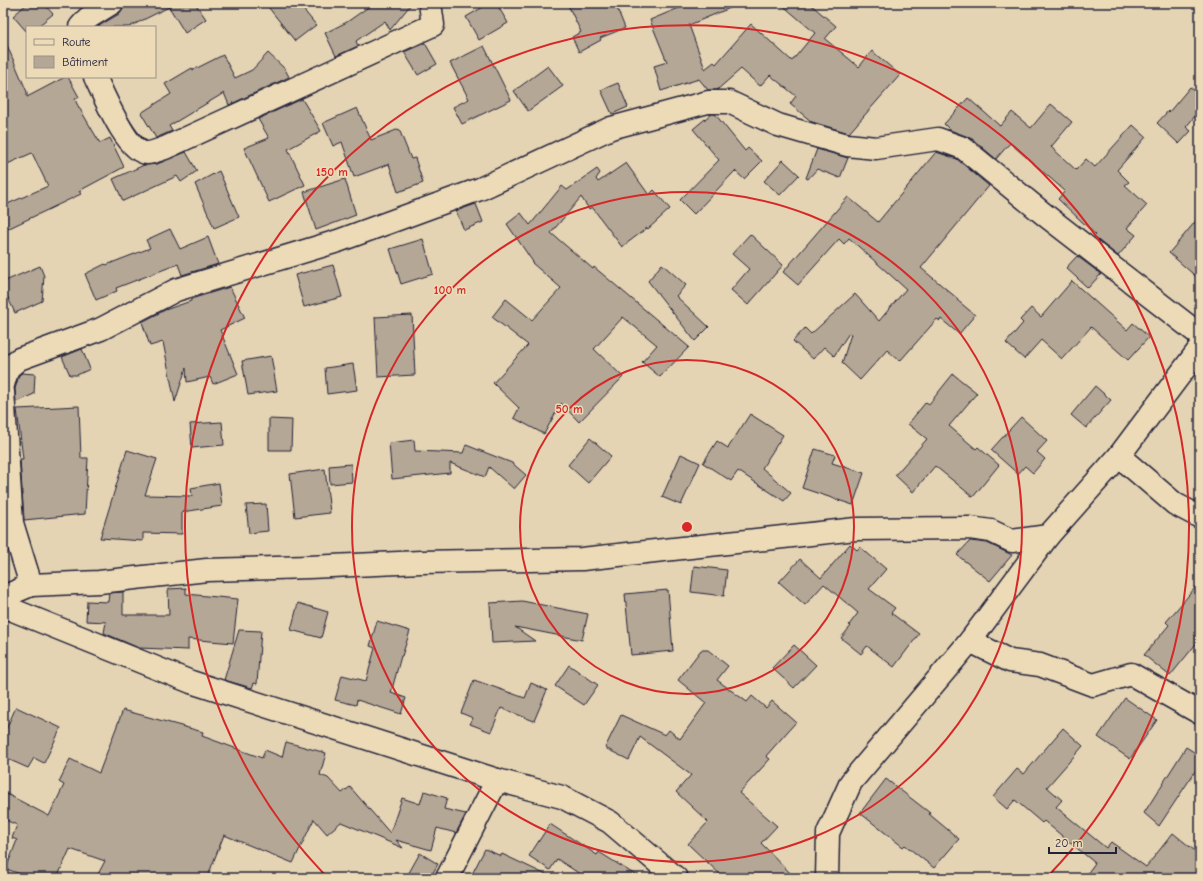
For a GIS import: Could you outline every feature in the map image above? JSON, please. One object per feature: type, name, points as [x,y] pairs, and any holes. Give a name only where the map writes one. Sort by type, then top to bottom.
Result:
[{"type":"street","points":[[81,26],[88,18],[112,3]]},
{"type":"street","points":[[96,78],[120,127],[136,150],[146,153],[165,148],[433,25],[430,3]]},
{"type":"street","points":[[3,385],[8,368],[19,359],[101,329],[176,290],[338,241],[480,189],[611,128],[708,102],[729,102],[778,125],[847,145],[876,148],[938,139],[963,148],[1045,215],[1200,335]]},
{"type":"street","points":[[827,878],[828,834],[851,782],[970,641],[1048,536],[1119,456],[1200,348]]},
{"type":"street","points":[[3,392],[12,523],[31,585]]},
{"type":"street","points":[[1119,456],[1175,504],[1200,517]]},
{"type":"street","points":[[3,596],[31,585],[99,582],[207,570],[421,562],[582,559],[856,529],[970,528],[991,531],[1012,541],[1048,536]]},
{"type":"street","points":[[3,606],[191,682],[497,780],[562,797],[610,822],[676,878]]},
{"type":"street","points":[[970,641],[1010,661],[1040,665],[1093,685],[1131,674],[1200,713]]},
{"type":"street","points":[[447,878],[497,780]]},
{"type":"building","points":[[28,3],[43,3],[53,14],[38,26],[26,26],[26,31],[13,16]]},
{"type":"building","points":[[128,3],[195,3],[206,19],[185,33],[169,7],[131,26],[99,26],[119,14],[124,5]]},
{"type":"building","points":[[265,3],[298,3],[316,25],[295,41]]},
{"type":"building","points":[[374,3],[412,3],[390,30],[385,21],[356,41],[358,46],[336,56],[325,33],[347,22]]},
{"type":"building","points":[[490,3],[496,3],[508,23],[479,40],[466,17]]},
{"type":"building","points":[[567,3],[615,3],[625,28],[600,38],[601,40],[579,52],[572,37],[581,32]]},
{"type":"building","points":[[691,3],[742,3],[689,25],[705,69],[714,62],[716,64],[751,24],[792,61],[815,33],[780,3],[809,3],[836,26],[825,39],[859,67],[872,51],[900,75],[849,133],[812,122],[790,104],[796,96],[770,75],[760,86],[741,69],[717,90],[708,90],[699,79],[661,91],[654,66],[667,62],[650,20]]},
{"type":"building","points":[[3,36],[27,92],[27,97],[63,78],[69,78],[79,97],[75,99],[77,104],[100,143],[110,138],[124,167],[79,191],[81,194],[3,231],[3,206],[48,186],[32,153],[3,166]]},
{"type":"building","points":[[425,43],[437,64],[418,75],[404,52]]},
{"type":"building","points":[[484,46],[511,100],[462,124],[453,107],[469,99],[450,63]]},
{"type":"building","points":[[268,53],[285,69],[289,77],[229,105],[224,93],[169,126],[172,131],[156,138],[141,113],[171,94],[165,84],[192,68],[193,70],[223,55],[235,78],[252,70]]},
{"type":"building","points":[[548,66],[563,86],[528,111],[514,91]]},
{"type":"building","points":[[618,83],[628,107],[612,114],[601,90]]},
{"type":"building","points":[[1190,87],[1200,95],[1200,110],[1186,127],[1191,131],[1179,144],[1157,123],[1168,111],[1169,112]]},
{"type":"building","points":[[968,98],[1000,126],[1012,112],[1031,128],[1051,104],[1072,122],[1051,147],[1076,170],[1086,159],[1095,167],[1133,125],[1146,137],[1117,170],[1129,182],[1125,185],[1147,205],[1127,228],[1136,235],[1118,256],[1094,237],[1096,235],[1058,199],[1065,191],[1010,143],[996,159],[971,138],[950,130],[944,124]]},
{"type":"building","points":[[302,99],[321,131],[288,149],[305,185],[269,202],[244,148],[269,138],[258,119]]},
{"type":"building","points":[[357,108],[371,140],[399,129],[411,159],[415,158],[423,183],[398,192],[389,164],[354,177],[342,142],[333,146],[323,123]]},
{"type":"building","points":[[711,114],[715,114],[745,151],[748,148],[762,161],[744,179],[735,171],[694,214],[680,200],[719,160],[693,129]]},
{"type":"building","points":[[817,149],[848,158],[840,178],[817,169],[808,179],[806,178]]},
{"type":"building","points":[[186,152],[197,171],[181,182],[177,176],[123,201],[113,179],[144,165],[157,164]]},
{"type":"building","points":[[936,152],[957,159],[989,186],[921,268],[975,315],[959,334],[941,319],[940,321],[937,319],[900,361],[887,350],[860,380],[842,363],[851,334],[849,333],[834,356],[824,347],[813,359],[793,341],[805,328],[811,334],[855,294],[879,321],[906,289],[849,238],[844,244],[839,239],[798,285],[783,272],[848,197],[878,222]]},
{"type":"building","points":[[783,160],[799,175],[780,195],[764,181]]},
{"type":"building","points":[[626,163],[649,195],[654,190],[670,209],[648,229],[647,228],[622,247],[592,207],[589,209],[581,197],[551,233],[689,347],[660,377],[642,362],[657,345],[623,317],[594,349],[623,377],[579,422],[561,403],[544,434],[514,418],[519,408],[493,383],[528,345],[492,317],[506,299],[532,320],[561,288],[532,263],[533,262],[507,224],[521,213],[530,225],[562,186],[567,190],[597,169],[600,173],[596,179],[598,182]]},
{"type":"building","points":[[219,171],[239,217],[214,228],[195,184]]},
{"type":"building","points":[[345,179],[356,215],[316,230],[304,192]]},
{"type":"building","points":[[476,204],[483,222],[464,230],[456,211]]},
{"type":"building","points":[[1200,216],[1200,280],[1169,253]]},
{"type":"building","points":[[170,229],[180,249],[208,237],[218,264],[182,275],[178,264],[116,288],[117,291],[96,300],[85,274],[105,264],[106,265],[150,248],[146,240]]},
{"type":"building","points":[[750,234],[783,265],[748,305],[731,290],[749,269],[732,254]]},
{"type":"building","points":[[423,239],[433,274],[401,284],[390,249]]},
{"type":"building","points":[[1077,256],[1101,274],[1088,288],[1066,268]]},
{"type":"building","points":[[662,264],[686,285],[676,296],[709,327],[695,341],[648,281]]},
{"type":"building","points":[[333,265],[342,297],[304,307],[295,275]]},
{"type":"building","points":[[40,266],[44,276],[42,301],[15,313],[3,287],[3,282]]},
{"type":"building","points":[[1072,281],[1127,330],[1133,323],[1149,337],[1128,360],[1091,327],[1062,359],[1041,340],[1024,359],[1006,343],[1023,323],[1020,320],[1031,308],[1041,317]]},
{"type":"building","points":[[230,287],[245,318],[220,330],[238,374],[213,384],[210,377],[187,382],[186,368],[175,402],[163,342],[150,346],[142,322],[165,310],[191,301],[191,299]]},
{"type":"building","points":[[412,315],[415,375],[378,377],[375,317]]},
{"type":"building","points":[[82,349],[90,369],[77,375],[70,375],[62,357]]},
{"type":"building","points":[[271,356],[277,391],[248,395],[242,361]]},
{"type":"building","points":[[353,364],[357,390],[327,394],[325,368]]},
{"type":"building","points":[[22,373],[35,374],[34,394],[16,402],[15,389],[19,375]]},
{"type":"building","points":[[953,374],[977,393],[949,426],[976,449],[978,447],[999,465],[973,497],[935,466],[913,492],[895,475],[927,439],[908,424],[926,402],[929,404]]},
{"type":"building","points":[[1095,386],[1111,400],[1086,428],[1071,415]]},
{"type":"building","points":[[79,406],[81,458],[88,458],[85,514],[24,520],[20,459],[23,459],[17,409]]},
{"type":"building","points":[[750,414],[783,435],[762,468],[791,493],[784,501],[738,471],[731,481],[703,463],[717,441],[728,448]]},
{"type":"building","points":[[1021,417],[1047,441],[1037,452],[1045,459],[1033,473],[1025,466],[1018,474],[991,450]]},
{"type":"building","points":[[269,419],[292,420],[291,450],[269,450]]},
{"type":"building","points":[[222,422],[224,445],[192,448],[190,424]]},
{"type":"building","points":[[590,438],[611,456],[588,483],[568,465]]},
{"type":"building","points":[[414,440],[415,451],[463,453],[466,445],[512,463],[526,475],[514,489],[489,467],[485,477],[450,463],[450,473],[392,479],[389,443]]},
{"type":"building","points":[[815,449],[835,455],[832,463],[864,473],[853,505],[802,488]]},
{"type":"building","points":[[127,450],[157,459],[145,495],[192,496],[191,488],[219,483],[222,506],[182,512],[182,534],[143,533],[143,541],[100,538]]},
{"type":"building","points":[[681,454],[700,463],[681,505],[662,497]]},
{"type":"building","points":[[351,464],[352,482],[330,484],[329,466]]},
{"type":"building","points":[[325,469],[330,513],[295,517],[290,474]]},
{"type":"building","points":[[266,504],[268,531],[249,533],[246,505]]},
{"type":"building","points":[[970,541],[987,543],[1012,555],[990,581],[957,555]]},
{"type":"building","points":[[850,544],[857,550],[860,547],[886,569],[869,589],[895,608],[891,613],[919,634],[894,667],[867,646],[861,654],[841,638],[851,626],[849,625],[858,613],[824,584],[805,605],[779,582],[800,559],[821,578]]},
{"type":"building","points":[[694,566],[727,570],[724,596],[691,592]]},
{"type":"building","points":[[1200,582],[1200,639],[1170,676],[1144,655],[1169,625],[1166,622]]},
{"type":"building","points":[[186,588],[186,594],[238,599],[233,643],[188,639],[188,650],[139,648],[104,633],[106,622],[86,621],[87,601],[108,602],[109,593],[123,592],[123,615],[169,615],[168,589]]},
{"type":"building","points":[[668,590],[673,651],[631,655],[625,594]]},
{"type":"building","points":[[522,601],[588,614],[582,640],[515,627],[535,641],[492,643],[490,603]]},
{"type":"building","points":[[298,603],[328,612],[321,638],[291,630]]},
{"type":"building","points":[[377,621],[410,631],[401,656],[391,693],[406,698],[401,714],[357,700],[356,705],[335,700],[342,675],[366,681],[375,648],[370,646]]},
{"type":"building","points":[[239,630],[261,631],[257,684],[254,683],[252,688],[224,680]]},
{"type":"building","points":[[794,645],[816,665],[794,688],[772,668]]},
{"type":"building","points":[[701,650],[708,650],[728,666],[717,680],[747,702],[752,696],[766,708],[772,701],[796,722],[766,756],[770,759],[739,793],[777,826],[761,843],[795,878],[724,878],[688,844],[708,822],[676,792],[691,775],[640,737],[629,760],[605,748],[621,715],[665,735],[669,730],[680,739],[706,703],[678,680]]},
{"type":"building","points":[[569,665],[598,685],[584,705],[555,686]]},
{"type":"building","points":[[474,680],[525,698],[531,683],[547,690],[534,721],[501,708],[491,732],[470,724],[473,718],[461,713]]},
{"type":"building","points":[[1125,698],[1157,720],[1130,759],[1098,737]]},
{"type":"building","points":[[16,707],[61,728],[44,763],[34,758],[28,768],[3,757],[3,736]]},
{"type":"building","points":[[123,710],[203,732],[202,736],[262,758],[265,750],[282,757],[286,742],[326,753],[320,775],[328,778],[342,793],[350,787],[390,833],[402,798],[420,804],[424,791],[447,798],[444,809],[466,814],[456,833],[437,828],[431,850],[396,840],[403,848],[341,822],[327,834],[314,819],[293,863],[224,835],[207,878],[96,878],[105,861],[70,849],[57,878],[32,878],[6,869],[17,840],[12,838],[17,825],[3,819],[3,792],[49,816],[64,785],[59,782],[70,759],[99,773]]},
{"type":"building","points":[[1063,728],[1083,746],[1047,787],[1062,800],[1056,807],[1106,848],[1111,842],[1146,867],[1173,833],[1200,855],[1200,878],[1084,878],[1095,863],[1044,821],[1042,823],[1015,800],[1007,809],[993,797],[1017,769],[1024,774]]},
{"type":"building","points":[[1186,747],[1200,756],[1200,764],[1159,826],[1144,813]]},
{"type":"building","points":[[886,779],[930,813],[929,814],[959,839],[934,868],[905,845],[903,847],[860,813]]},
{"type":"building","points":[[550,824],[597,855],[599,852],[640,878],[586,878],[557,859],[550,870],[529,856]]},
{"type":"building","points":[[485,849],[501,856],[502,854],[553,878],[470,878]]},
{"type":"building","points":[[420,853],[438,864],[430,878],[406,878]]}]
